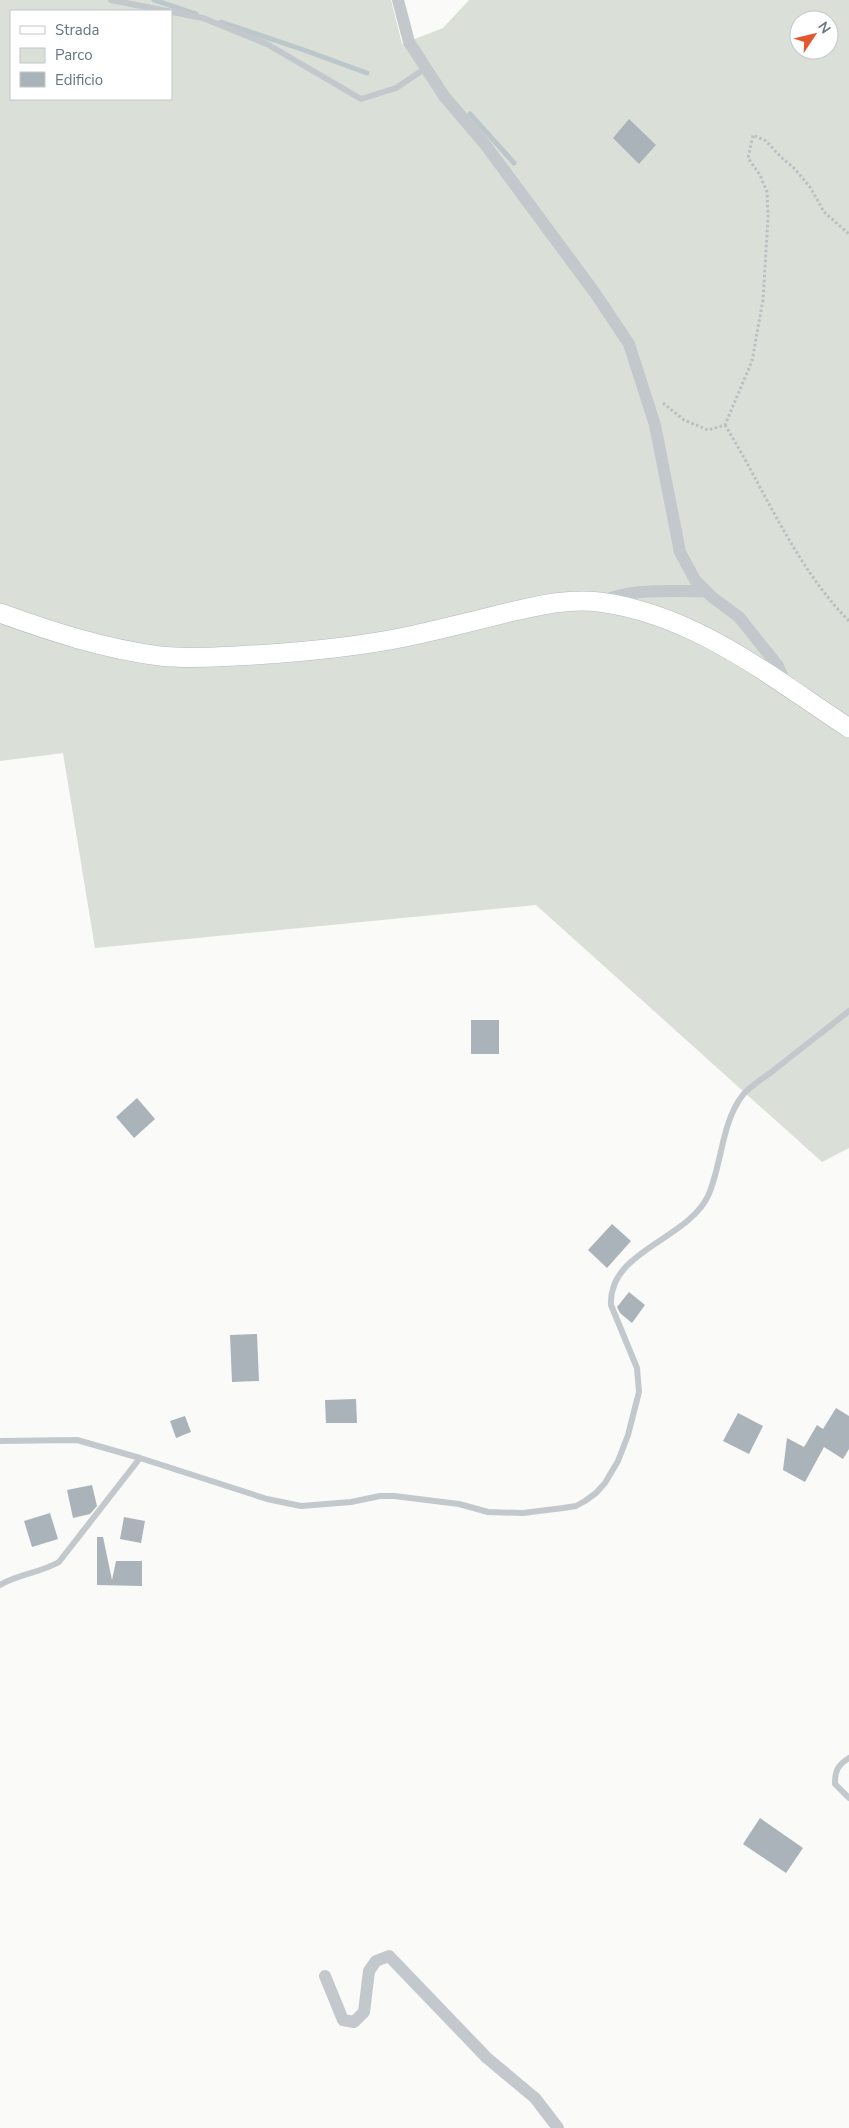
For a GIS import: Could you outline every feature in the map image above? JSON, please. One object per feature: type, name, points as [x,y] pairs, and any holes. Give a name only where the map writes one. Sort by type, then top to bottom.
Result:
[{"type":"street","points":[[398,0],[409,42],[444,96],[484,143],[517,190],[554,237],[629,344],[655,425],[680,552],[695,580],[739,617],[778,666],[786,687]]},
{"type":"street","points":[[601,602],[612,597],[632,593],[706,591]]},
{"type":"street","points":[[0,613],[63,634],[127,651],[190,658],[253,655],[360,645],[409,636],[549,603],[578,600],[601,602],[663,618],[690,628],[747,660],[849,728]]},
{"type":"street","points":[[325,1976],[343,2020],[354,2022],[364,2012],[369,1971],[376,1961],[389,1956],[487,2058],[535,2098],[558,2128]]},
{"type":"lane","points":[[111,0],[165,10]]},
{"type":"lane","points":[[172,11],[203,18],[266,44],[361,98],[396,88],[426,68]]},
{"type":"lane","points":[[0,1441],[77,1440],[267,1499],[301,1506],[394,1496],[459,1504],[488,1512],[523,1513],[576,1506],[596,1493],[618,1461],[628,1435],[639,1392],[637,1368],[611,1305],[613,1284],[626,1266],[685,1223],[700,1208],[708,1196],[731,1118],[743,1095],[849,1011]]},
{"type":"lane","points":[[0,1585],[10,1579],[49,1568],[59,1562],[140,1458]]},
{"type":"lane","points":[[849,1758],[840,1764],[835,1771],[835,1784],[849,1798]]},
{"type":"path","points":[[658,399],[684,420],[700,427],[708,430],[724,424],[752,361],[763,300],[768,208],[767,192],[760,175],[748,158],[752,135],[766,141],[780,157],[794,168],[810,187],[824,212],[849,234]]},
{"type":"path","points":[[724,424],[744,456],[790,543],[832,603],[849,621]]},
{"type":"green space","points":[[0,0],[391,0],[402,44],[443,28],[469,0],[849,0],[849,1148],[822,1162],[536,905],[95,948],[63,753],[0,761]]},
{"type":"building","points":[[629,119],[656,145],[639,164],[613,138]]},
{"type":"building","points":[[471,1020],[499,1020],[499,1054],[471,1054]]},
{"type":"building","points":[[137,1098],[155,1119],[134,1138],[116,1117]]},
{"type":"building","points":[[612,1224],[631,1241],[607,1268],[588,1250]]},
{"type":"building","points":[[629,1292],[645,1305],[632,1323],[620,1313],[617,1307]]},
{"type":"building","points":[[257,1334],[259,1381],[232,1382],[230,1335]]},
{"type":"building","points":[[356,1399],[357,1423],[326,1423],[325,1400]]},
{"type":"building","points":[[836,1408],[849,1416],[849,1449],[843,1459],[824,1447],[805,1482],[783,1470],[787,1438],[804,1447],[817,1425],[823,1429]]},
{"type":"building","points":[[738,1413],[763,1426],[749,1454],[723,1441]]},
{"type":"building","points":[[185,1416],[191,1432],[176,1438],[170,1421]]},
{"type":"building","points":[[92,1485],[97,1506],[90,1514],[73,1518],[67,1490]]},
{"type":"building","points":[[50,1513],[58,1539],[32,1547],[24,1521]]},
{"type":"building","points":[[124,1517],[145,1521],[141,1543],[120,1539]]},
{"type":"building","points":[[97,1537],[103,1537],[112,1580],[116,1561],[142,1561],[142,1586],[97,1585]]},
{"type":"building","points":[[760,1818],[803,1848],[786,1873],[743,1844]]},
{"type":"waterway","points":[[154,0],[196,14]]},
{"type":"waterway","points":[[221,22],[367,73]]},
{"type":"waterway","points":[[470,114],[514,163]]}]
